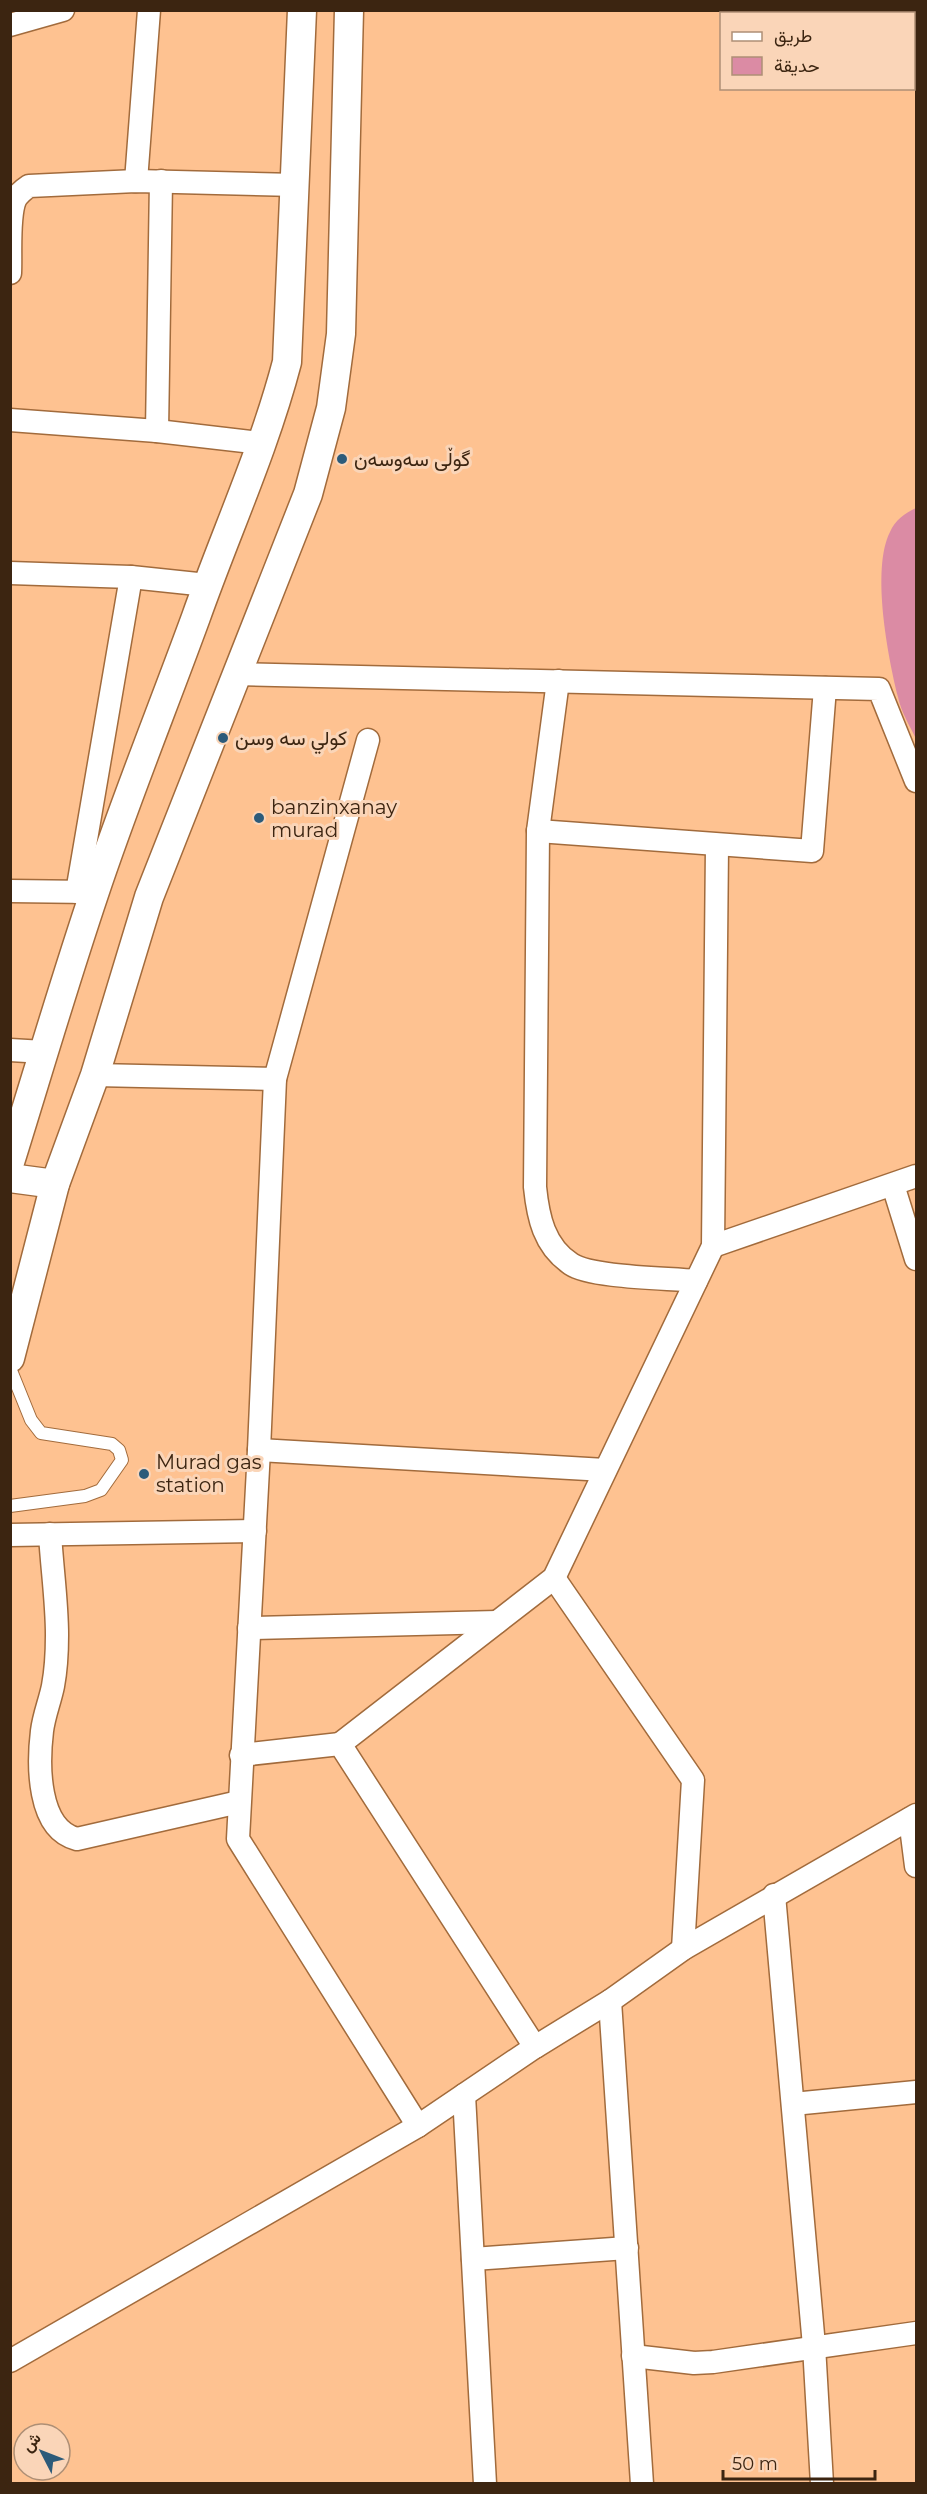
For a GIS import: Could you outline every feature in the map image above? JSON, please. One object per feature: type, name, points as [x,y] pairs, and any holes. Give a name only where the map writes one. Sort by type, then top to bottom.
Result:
[{"type":"street","points":[[10,25],[63,10]]},
{"type":"street","points":[[136,181],[149,10]]},
{"type":"street","points":[[85,892],[237,514],[277,402],[287,362],[302,10]]},
{"type":"street","points":[[10,1358],[55,1184],[95,1075],[149,897],[308,494],[331,408],[341,334],[349,10]]},
{"type":"street","points":[[10,273],[12,211],[15,200],[29,186],[136,181],[296,184]]},
{"type":"street","points":[[157,431],[161,181]]},
{"type":"street","points":[[10,420],[157,431],[261,443]]},
{"type":"street","points":[[10,573],[131,578],[207,585]]},
{"type":"street","points":[[10,1162],[44,1052],[85,892],[131,578]]},
{"type":"street","points":[[236,674],[879,689],[916,781]]},
{"type":"street","points":[[558,681],[538,831],[535,1187],[538,1217],[552,1245],[572,1265],[597,1272],[696,1281]]},
{"type":"street","points":[[538,831],[717,846],[813,851],[825,688]]},
{"type":"street","points":[[368,740],[274,1079],[259,1450],[238,1839],[418,2126]]},
{"type":"street","points":[[242,1755],[340,1744],[554,1578],[712,1246],[717,846]]},
{"type":"street","points":[[10,891],[85,892]]},
{"type":"street","points":[[10,1050],[44,1052]]},
{"type":"street","points":[[95,1075],[274,1079]]},
{"type":"street","points":[[712,1246],[916,1176]]},
{"type":"street","points":[[10,1178],[55,1184]]},
{"type":"street","points":[[892,1185],[916,1259]]},
{"type":"street","points":[[259,1450],[605,1470]]},
{"type":"street","points":[[10,1535],[255,1531]]},
{"type":"street","points":[[50,1534],[57,1635],[54,1683],[42,1730],[40,1760],[42,1790],[52,1822],[65,1836],[77,1839],[239,1802]]},
{"type":"street","points":[[554,1578],[693,1780],[683,1949]]},
{"type":"street","points":[[249,1628],[498,1622]]},
{"type":"street","points":[[340,1744],[535,2047]]},
{"type":"street","points":[[10,2361],[418,2126],[535,2047],[610,2001],[683,1949],[913,1817],[916,1866]]},
{"type":"street","points":[[774,1895],[814,2346],[822,2484]]},
{"type":"street","points":[[610,2001],[642,2484]]},
{"type":"street","points":[[793,2104],[916,2092]]},
{"type":"street","points":[[464,2095],[485,2484]]},
{"type":"street","points":[[473,2259],[627,2248]]},
{"type":"street","points":[[633,2356],[694,2363],[713,2362],[747,2359],[814,2346],[916,2333]]},
{"type":"lane","points":[[10,1368],[31,1420],[41,1433],[112,1444],[119,1450],[122,1460],[101,1490],[85,1496],[10,1506]]},
{"type":"green space","points":[[916,508],[916,739],[901,708],[894,680],[883,613],[882,568],[884,548],[890,532],[901,517]]},
{"type":"place","name":"گوڵی سەوسەن","points":[[342,459]]},
{"type":"place","name":"كولي سه وسن","points":[[223,738]]},
{"type":"place","name":"banzinxanay murad","points":[[259,818]]},
{"type":"place","name":"Murad gas station","points":[[144,1474]]}]
